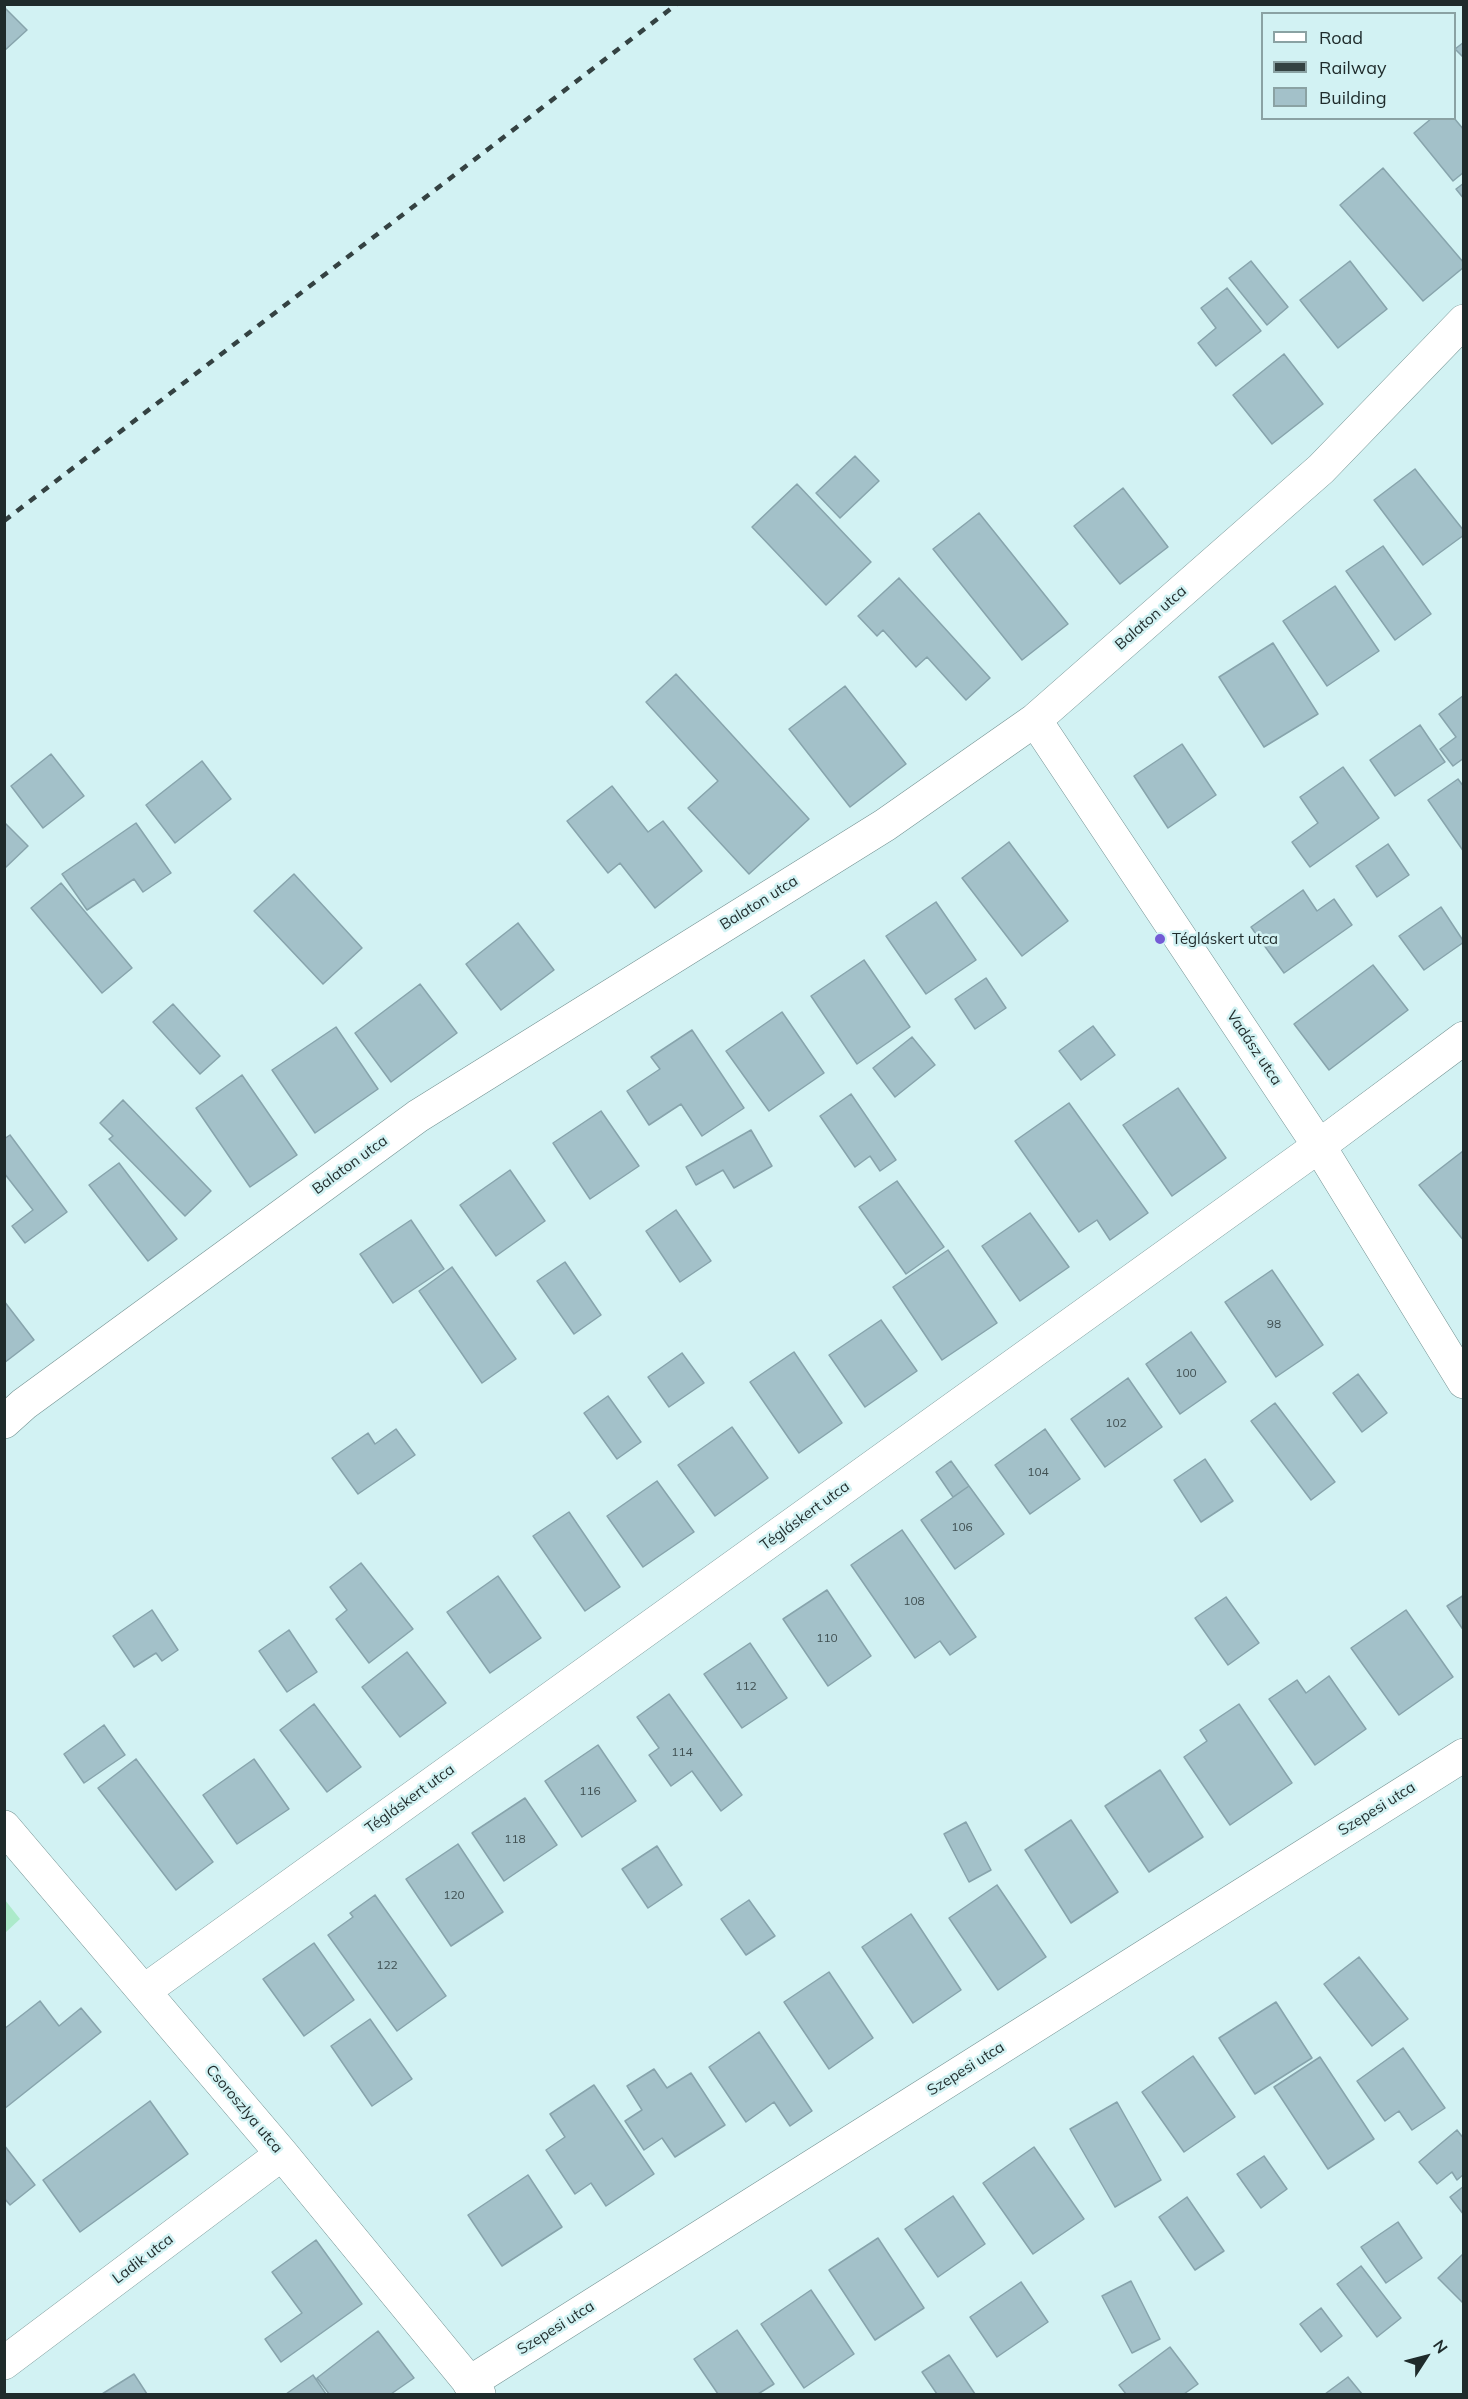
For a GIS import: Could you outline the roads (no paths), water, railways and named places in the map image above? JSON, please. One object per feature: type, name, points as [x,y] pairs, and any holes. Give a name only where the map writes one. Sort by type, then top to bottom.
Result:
[{"type":"street","name":"Balaton utca","points":[[4,1422],[24,1404],[418,1116],[885,825],[1035,720],[1322,469],[1464,321]]},
{"type":"street","name":"Vadász utca","points":[[1035,720],[1319,1146],[1464,1382]]},
{"type":"street","name":"Tégláskert utca","points":[[144,1991],[1319,1146],[1464,1038]]},
{"type":"street","name":"Szepesi utca","points":[[474,2389],[1464,1755]]},
{"type":"street","name":"Csoroszlya utca","points":[[4,1827],[282,2154],[474,2389]]},
{"type":"street","name":"Ladik utca","points":[[4,2363],[282,2154]]},
{"type":"railway","points":[[4,521],[677,4]]},
{"type":"place","name":"Tégláskert utca","points":[[1160,939]]}]
